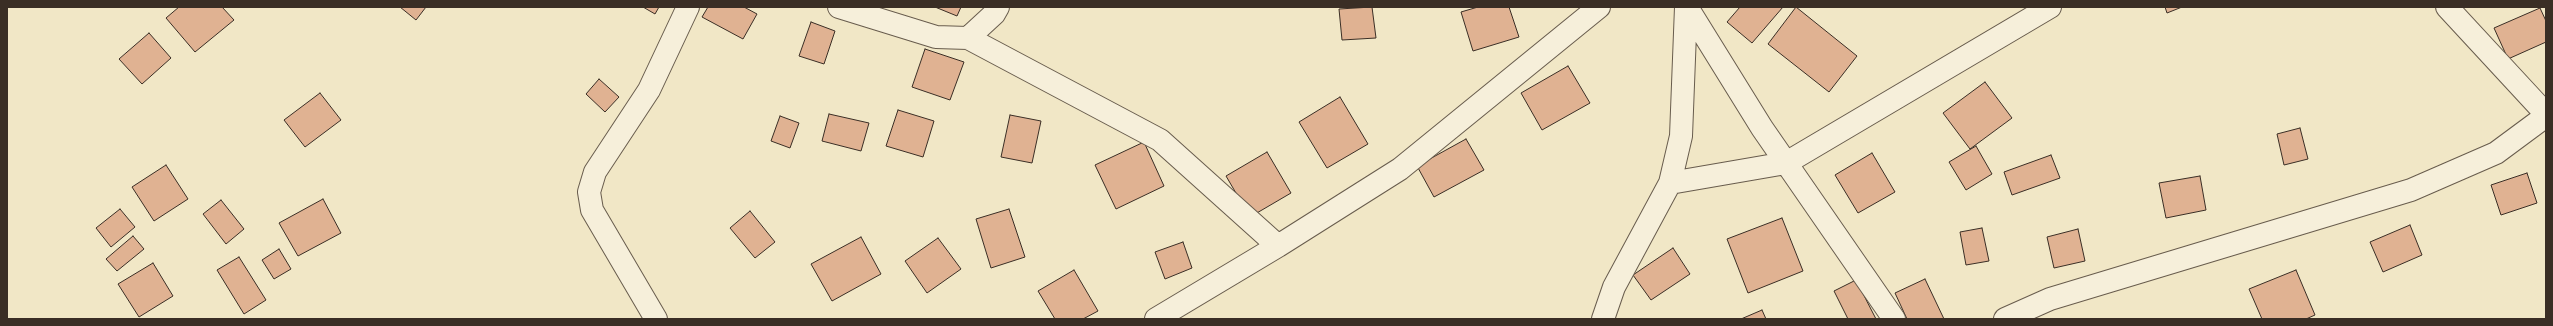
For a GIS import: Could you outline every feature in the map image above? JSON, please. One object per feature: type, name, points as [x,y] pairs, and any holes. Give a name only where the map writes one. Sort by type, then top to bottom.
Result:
[{"type":"street","points":[[656,319],[592,210],[589,192],[595,172],[649,90],[688,7]]},
{"type":"street","points":[[838,7],[936,37],[968,38],[1160,140],[1278,246]]},
{"type":"street","points":[[968,38],[994,14],[998,7]]},
{"type":"street","points":[[1156,319],[1278,246],[1400,169],[1600,7]]},
{"type":"street","points":[[1686,7],[1762,128],[1894,319]]},
{"type":"street","points":[[1603,319],[1614,287],[1670,183],[1681,136],[1686,7]]},
{"type":"street","points":[[1670,183],[1786,163],[2050,7]]},
{"type":"street","points":[[2005,319],[2050,299],[2411,190],[2496,153],[2546,115],[2447,7]]},
{"type":"building","points":[[179,7],[222,7],[234,20],[195,52],[166,18]]},
{"type":"building","points":[[400,7],[426,7],[416,20]]},
{"type":"building","points":[[643,7],[659,7],[655,14]]},
{"type":"building","points":[[708,7],[744,7],[757,14],[743,39],[702,17]]},
{"type":"building","points":[[935,7],[961,7],[957,16]]},
{"type":"building","points":[[1372,7],[1376,38],[1342,40],[1339,9]]},
{"type":"building","points":[[1478,7],[1509,7],[1519,37],[1473,51],[1461,12]]},
{"type":"building","points":[[1740,7],[1783,7],[1752,43],[1727,22]]},
{"type":"building","points":[[1796,7],[1857,56],[1829,92],[1768,44]]},
{"type":"building","points":[[2165,7],[2182,7],[2167,13]]},
{"type":"building","points":[[2540,8],[2546,21],[2546,42],[2508,59],[2494,28]]},
{"type":"building","points":[[811,22],[835,31],[824,64],[799,56]]},
{"type":"building","points":[[149,33],[171,58],[142,84],[119,59]]},
{"type":"building","points":[[925,49],[964,62],[950,100],[912,87]]},
{"type":"building","points":[[1568,66],[1590,103],[1542,130],[1521,93]]},
{"type":"building","points":[[599,79],[619,97],[605,112],[586,94]]},
{"type":"building","points":[[1985,82],[2012,118],[1970,149],[1943,113]]},
{"type":"building","points":[[320,93],[341,120],[305,147],[284,120]]},
{"type":"building","points":[[1340,97],[1368,144],[1327,168],[1299,122]]},
{"type":"building","points":[[898,110],[934,121],[923,157],[886,146]]},
{"type":"building","points":[[829,114],[869,123],[861,151],[822,141]]},
{"type":"building","points":[[1010,115],[1041,121],[1032,163],[1001,157]]},
{"type":"building","points":[[780,116],[799,123],[790,148],[771,141]]},
{"type":"building","points":[[2300,128],[2308,159],[2284,165],[2277,134]]},
{"type":"building","points":[[1466,139],[1484,170],[1434,197],[1417,166]]},
{"type":"building","points":[[1144,142],[1164,186],[1116,209],[1095,165]]},
{"type":"building","points":[[1976,146],[1992,174],[1966,190],[1949,162]]},
{"type":"building","points":[[1267,152],[1291,193],[1250,217],[1226,176]]},
{"type":"building","points":[[1872,153],[1895,192],[1858,213],[1835,175]]},
{"type":"building","points":[[2051,155],[2060,178],[2012,195],[2004,172]]},
{"type":"building","points":[[166,165],[188,199],[154,221],[132,187]]},
{"type":"building","points":[[2527,173],[2537,203],[2501,215],[2491,185]]},
{"type":"building","points":[[2200,176],[2206,210],[2166,218],[2159,183]]},
{"type":"building","points":[[323,199],[341,233],[298,256],[279,223]]},
{"type":"building","points":[[221,200],[244,229],[226,244],[203,214]]},
{"type":"building","points":[[120,209],[135,227],[111,247],[96,228]]},
{"type":"building","points":[[1009,209],[1025,257],[991,268],[976,219]]},
{"type":"building","points":[[750,211],[775,242],[755,258],[730,228]]},
{"type":"building","points":[[1782,218],[1803,271],[1748,293],[1727,239]]},
{"type":"building","points":[[2410,225],[2422,255],[2383,272],[2370,242]]},
{"type":"building","points":[[1982,228],[1989,261],[1966,265],[1960,232]]},
{"type":"building","points":[[2078,229],[2085,261],[2054,268],[2047,237]]},
{"type":"building","points":[[133,236],[144,249],[117,271],[106,259]]},
{"type":"building","points":[[861,237],[881,274],[832,301],[811,264]]},
{"type":"building","points":[[938,238],[961,269],[927,293],[905,261]]},
{"type":"building","points":[[1183,242],[1192,268],[1165,279],[1155,252]]},
{"type":"building","points":[[1673,248],[1690,274],[1651,300],[1633,275]]},
{"type":"building","points":[[279,249],[291,269],[274,279],[262,260]]},
{"type":"building","points":[[239,257],[266,300],[244,314],[217,270]]},
{"type":"building","points":[[153,263],[173,296],[139,317],[118,284]]},
{"type":"building","points":[[1074,270],[1098,311],[1083,319],[1055,319],[1038,291]]},
{"type":"building","points":[[2296,270],[2315,315],[2306,319],[2262,319],[2249,289]]},
{"type":"building","points":[[1925,279],[1944,319],[1907,319],[1895,293]]},
{"type":"building","points":[[1856,280],[1876,319],[1848,319],[1834,291]]},
{"type":"building","points":[[1762,310],[1766,319],[1741,319]]}]
